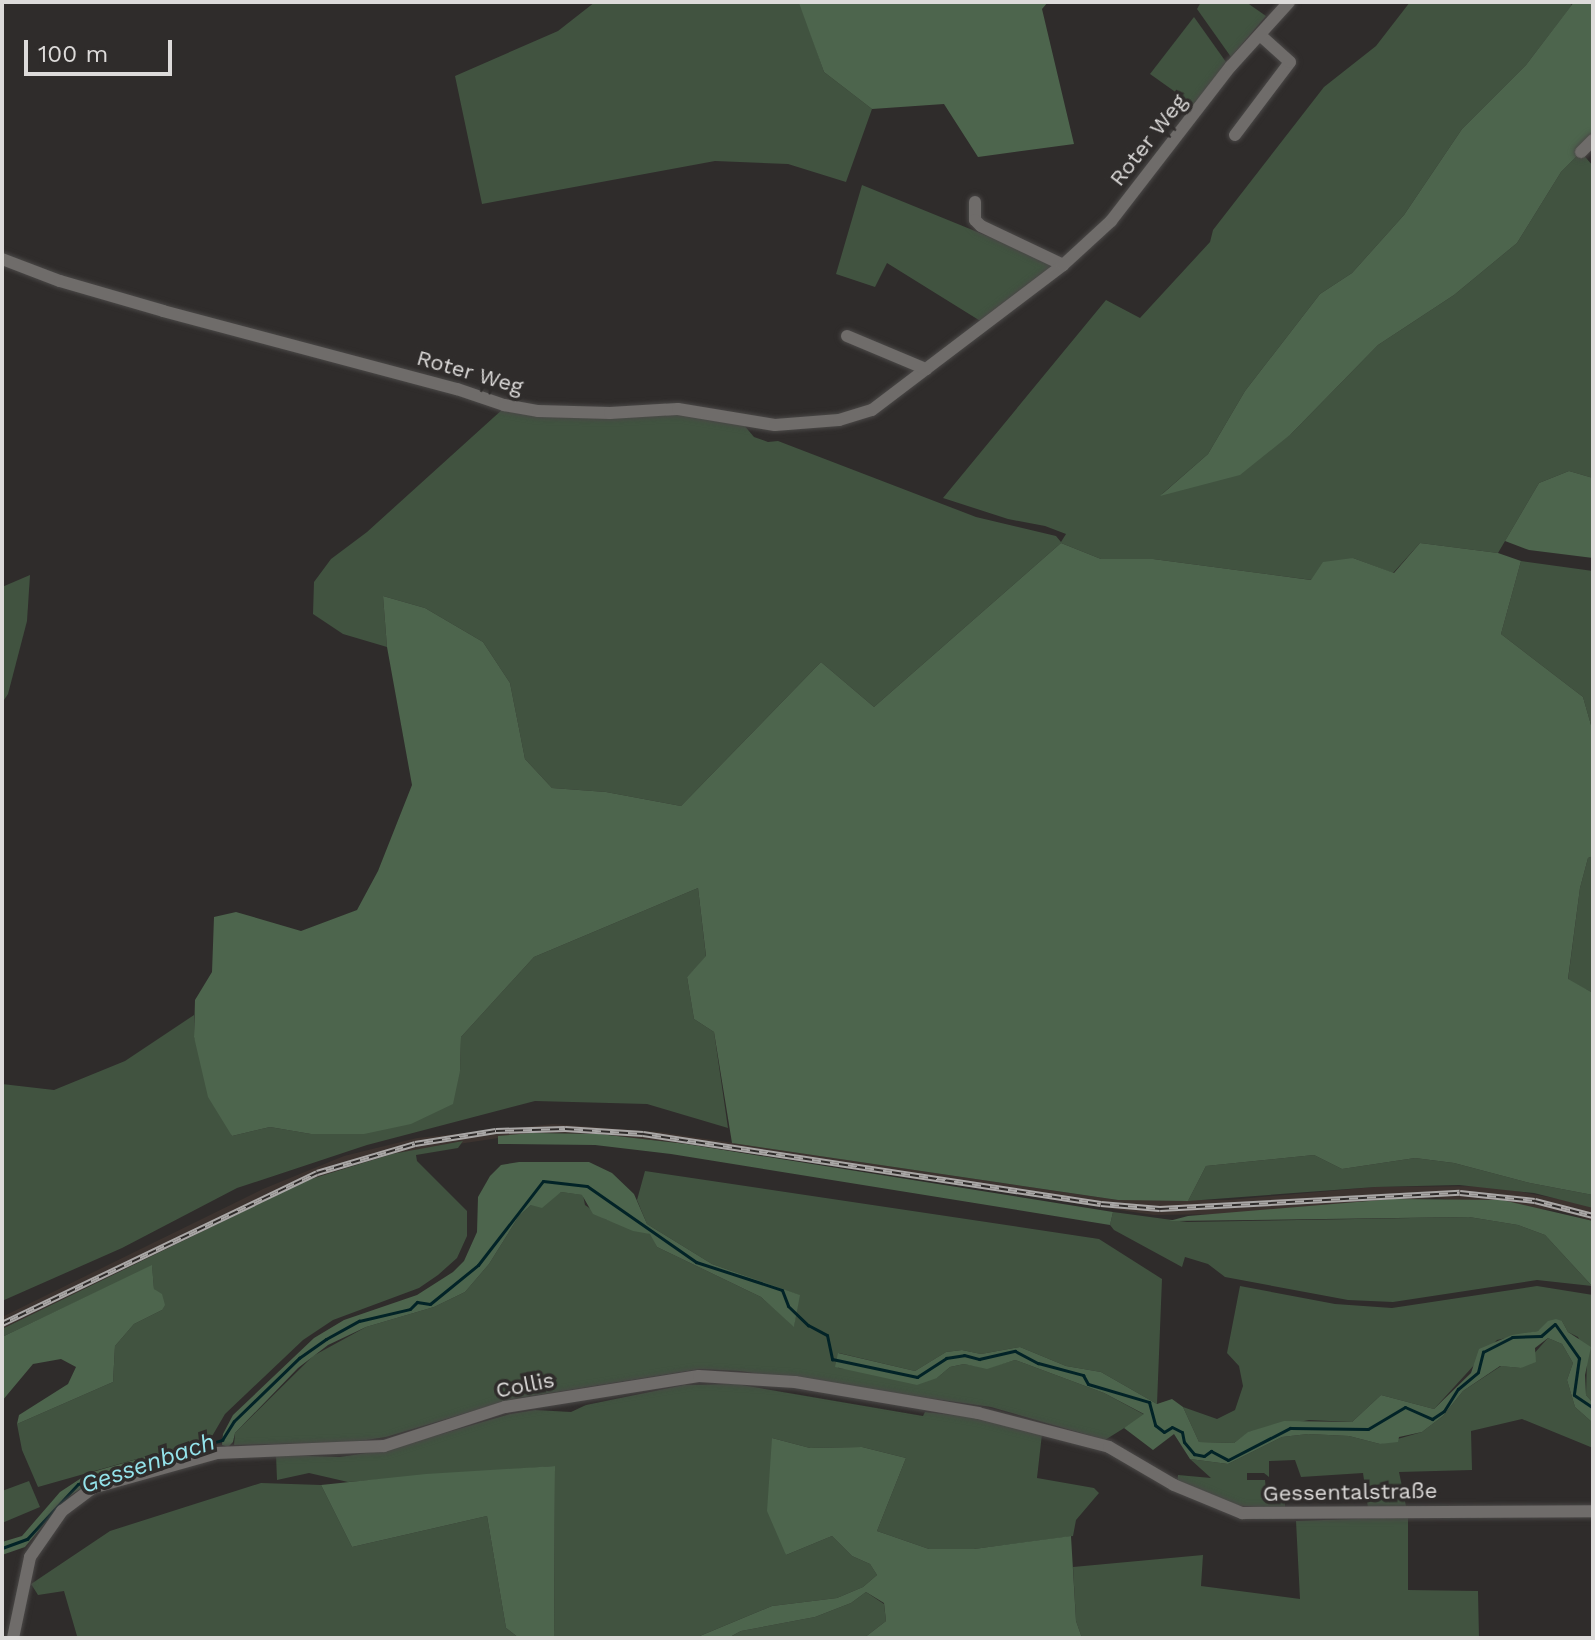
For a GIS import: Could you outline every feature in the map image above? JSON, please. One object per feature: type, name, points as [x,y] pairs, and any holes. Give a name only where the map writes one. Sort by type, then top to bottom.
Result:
[{"type":"street","name":"Roter Weg","points":[[2,259],[60,281],[163,311],[428,381],[504,405],[538,411],[610,413],[678,409],[775,425],[839,420],[872,410],[1063,265],[1111,221],[1289,2]]},
{"type":"street","points":[[1235,135],[1290,62],[1260,35]]},
{"type":"street","points":[[1581,152],[1593,140]]},
{"type":"street","points":[[975,202],[975,220],[981,226],[1063,265]]},
{"type":"street","points":[[847,336],[926,369]]},
{"type":"street","name":"Collis","points":[[13,1638],[30,1557],[62,1511],[92,1488],[217,1453],[384,1446],[505,1407],[653,1381],[699,1376],[795,1382]]},
{"type":"street","name":"Gessentalstraße","points":[[795,1382],[978,1413],[1109,1447],[1174,1485],[1242,1513],[1593,1511]]},
{"type":"shaded area","points":[[553,1124],[659,1132],[1118,1200],[1228,1200],[1375,1187],[1489,1186],[1576,1202],[1593,1208],[1593,1221],[1560,1211],[1435,1198],[1241,1214],[1153,1215],[686,1144],[599,1134],[532,1133],[392,1154],[308,1180],[2,1329],[2,1317],[263,1189],[344,1156],[417,1138]]},
{"type":"green space","points":[[595,2],[800,2],[824,72],[872,109],[846,182],[788,164],[715,161],[482,204],[455,76],[558,31]]},
{"type":"green space","points":[[1048,2],[1042,9],[1074,144],[978,157],[944,104],[872,109],[824,72],[799,3]]},
{"type":"green space","points":[[1201,2],[1246,2],[1266,16],[1231,57],[1197,9]]},
{"type":"green space","points":[[1410,2],[1568,2],[1572,5],[1526,65],[1462,129],[1404,215],[1352,273],[1320,294],[1245,391],[1208,454],[1162,494],[1291,434],[1378,345],[1454,295],[1517,243],[1561,172],[1581,152],[1593,166],[1593,478],[1569,471],[1539,483],[1498,553],[1420,543],[1393,573],[1353,558],[1312,580],[1153,559],[1101,559],[1061,543],[874,707],[821,662],[681,806],[606,792],[552,788],[525,759],[510,683],[483,642],[425,608],[383,596],[387,647],[343,634],[313,614],[314,582],[331,559],[367,532],[504,408],[679,412],[743,424],[754,437],[768,442],[778,441],[976,517],[1056,536],[1061,542],[1066,534],[943,498],[1106,300],[1140,318],[1210,242],[1213,230],[1324,87],[1376,46]]},
{"type":"green space","points":[[1574,2],[1593,2],[1593,140],[1561,172],[1517,243],[1454,295],[1378,345],[1291,434],[1240,475],[1160,496],[1208,454],[1245,391],[1320,294],[1352,273],[1404,215],[1462,129],[1526,65]]},
{"type":"green space","points":[[1194,17],[1226,62],[1195,106],[1150,74]]},
{"type":"green space","points":[[862,185],[1056,264],[982,322],[887,263],[875,287],[836,274]]},
{"type":"green space","points":[[1569,471],[1593,478],[1593,558],[1529,550],[1505,541],[1539,483]]},
{"type":"green space","points":[[1061,543],[1101,559],[1153,559],[1311,580],[1323,562],[1353,558],[1394,573],[1420,543],[1498,553],[1521,561],[1501,634],[1583,697],[1593,732],[1593,856],[1588,858],[1580,888],[1568,979],[1593,993],[1593,1195],[1530,1183],[1454,1163],[1415,1158],[1342,1169],[1314,1155],[1206,1166],[1188,1201],[1118,1200],[732,1143],[714,1032],[694,1019],[687,977],[706,956],[698,888],[534,957],[461,1037],[460,1071],[453,1104],[411,1124],[364,1134],[311,1134],[270,1127],[232,1136],[208,1097],[194,1037],[195,1000],[212,972],[214,917],[236,912],[301,931],[357,910],[378,871],[412,785],[387,647],[383,596],[425,608],[483,642],[510,683],[525,759],[552,788],[606,792],[681,806],[821,662],[874,707]]},
{"type":"green space","points":[[1521,561],[1593,571],[1593,732],[1583,697],[1501,634]]},
{"type":"green space","points":[[30,575],[27,621],[8,694],[2,703],[2,587]]},
{"type":"green space","points":[[1593,856],[1593,993],[1568,980],[1580,888],[1588,858]]},
{"type":"green space","points":[[698,888],[706,957],[687,977],[694,1019],[714,1032],[728,1128],[647,1104],[535,1101],[367,1145],[237,1188],[122,1248],[2,1301],[2,1084],[54,1090],[125,1061],[194,1015],[194,1037],[232,1136],[270,1127],[311,1134],[460,1071],[461,1037],[534,957]]},
{"type":"green space","points":[[599,1134],[686,1144],[1113,1212],[1110,1225],[671,1154],[595,1145],[498,1144],[498,1136]]},
{"type":"green space","points":[[463,1141],[458,1148],[416,1155],[417,1161],[467,1211],[467,1236],[457,1258],[438,1275],[419,1288],[333,1320],[303,1340],[225,1414],[211,1438],[38,1487],[22,1450],[17,1424],[113,1382],[115,1346],[134,1324],[162,1310],[154,1289],[152,1266],[2,1337],[2,1329],[308,1180],[392,1154]]},
{"type":"green space","points":[[1314,1155],[1342,1169],[1415,1158],[1454,1163],[1530,1183],[1593,1195],[1593,1208],[1534,1193],[1459,1185],[1375,1187],[1188,1201],[1206,1166]]},
{"type":"green space","points":[[589,1162],[612,1173],[634,1194],[647,1224],[712,1264],[800,1295],[794,1327],[761,1297],[657,1247],[650,1234],[633,1231],[593,1214],[582,1195],[561,1192],[542,1208],[531,1205],[519,1216],[489,1264],[465,1292],[434,1307],[366,1327],[328,1345],[298,1368],[235,1433],[228,1447],[222,1445],[223,1434],[233,1415],[314,1338],[344,1320],[417,1295],[453,1272],[464,1261],[477,1232],[478,1197],[490,1176],[501,1165]]},
{"type":"green space","points":[[645,1171],[1099,1239],[1162,1279],[1157,1404],[1101,1372],[1066,1366],[1020,1347],[981,1354],[962,1350],[946,1352],[915,1371],[839,1353],[838,1368],[937,1378],[950,1367],[964,1364],[987,1368],[1015,1360],[1104,1393],[1145,1415],[1105,1440],[991,1407],[740,1371],[700,1369],[513,1399],[386,1437],[353,1442],[234,1445],[235,1433],[313,1356],[366,1327],[434,1307],[465,1292],[489,1264],[519,1216],[531,1205],[561,1192],[583,1195],[585,1205],[605,1219],[651,1234],[657,1247],[761,1297],[794,1326],[799,1295],[712,1264],[647,1224],[637,1200]]},
{"type":"green space","points":[[1393,1199],[1502,1200],[1593,1221],[1593,1287],[1545,1235],[1518,1225],[1469,1217],[1169,1221],[1188,1216]]},
{"type":"green space","points":[[1113,1212],[1187,1222],[1469,1217],[1518,1225],[1545,1235],[1592,1286],[1537,1280],[1393,1302],[1348,1300],[1225,1277],[1208,1264],[1185,1257],[1182,1267],[1114,1230],[1110,1225]]},
{"type":"green space","points":[[152,1265],[154,1289],[162,1294],[165,1305],[162,1310],[134,1324],[115,1346],[113,1382],[17,1424],[19,1415],[68,1384],[76,1367],[61,1359],[33,1364],[2,1401],[2,1337]]},
{"type":"green space","points":[[1240,1286],[1335,1304],[1392,1308],[1537,1286],[1593,1295],[1593,1403],[1586,1395],[1587,1359],[1578,1337],[1568,1332],[1562,1321],[1538,1331],[1497,1340],[1434,1409],[1381,1395],[1352,1422],[1309,1420],[1249,1432],[1234,1443],[1199,1442],[1183,1407],[1217,1419],[1235,1410],[1243,1386],[1239,1366],[1227,1353]]},
{"type":"green space","points":[[1548,1321],[1562,1321],[1568,1332],[1591,1347],[1585,1375],[1586,1395],[1593,1403],[1593,1423],[1575,1407],[1567,1380],[1573,1363],[1562,1344],[1548,1338],[1535,1348],[1536,1362],[1521,1368],[1500,1366],[1463,1391],[1443,1416],[1422,1432],[1399,1437],[1398,1442],[1380,1444],[1349,1436],[1308,1434],[1282,1437],[1228,1464],[1190,1459],[1174,1434],[1153,1450],[1124,1428],[1144,1414],[1104,1393],[1015,1360],[987,1369],[964,1364],[950,1367],[937,1378],[917,1385],[835,1367],[838,1353],[915,1371],[946,1352],[962,1350],[981,1354],[1020,1347],[1066,1366],[1101,1372],[1157,1404],[1172,1399],[1183,1407],[1199,1442],[1234,1443],[1248,1432],[1284,1421],[1352,1422],[1381,1395],[1434,1409],[1471,1373],[1479,1349],[1512,1335],[1538,1331]]},
{"type":"green space","points":[[1548,1338],[1562,1344],[1573,1363],[1567,1380],[1575,1407],[1593,1423],[1593,1448],[1522,1419],[1471,1431],[1472,1470],[1399,1472],[1406,1506],[1368,1508],[1363,1473],[1301,1477],[1295,1460],[1269,1461],[1269,1477],[1264,1473],[1247,1473],[1247,1480],[1265,1480],[1266,1490],[1285,1490],[1285,1509],[1230,1505],[1177,1483],[1178,1475],[1211,1478],[1190,1459],[1228,1464],[1282,1437],[1308,1434],[1349,1436],[1380,1444],[1422,1432],[1443,1416],[1463,1391],[1501,1366],[1521,1368]]},
{"type":"green space","points":[[736,1384],[923,1416],[925,1412],[980,1418],[1042,1434],[1037,1478],[1094,1488],[1099,1493],[1076,1520],[1073,1536],[974,1549],[929,1549],[877,1531],[906,1458],[862,1447],[810,1448],[772,1438],[786,1555],[832,1536],[852,1556],[870,1564],[877,1575],[863,1587],[837,1598],[772,1606],[695,1638],[554,1638],[555,1466],[348,1482],[309,1473],[277,1480],[276,1455],[340,1457],[386,1450],[510,1414],[535,1410],[571,1412],[586,1405],[684,1385]]},
{"type":"green space","points":[[211,1438],[212,1447],[89,1483],[64,1500],[25,1547],[2,1555],[2,1542],[22,1536],[60,1492],[89,1473]]},
{"type":"green space","points":[[772,1438],[810,1448],[862,1447],[906,1458],[877,1531],[929,1549],[974,1549],[1071,1536],[1076,1621],[1082,1638],[864,1638],[886,1621],[884,1603],[866,1592],[851,1603],[815,1617],[741,1631],[728,1638],[695,1638],[772,1606],[837,1598],[863,1587],[877,1575],[870,1564],[852,1556],[832,1536],[786,1555],[767,1511]]},
{"type":"green space","points":[[555,1466],[554,1638],[519,1638],[506,1628],[487,1516],[352,1547],[321,1485],[426,1474]]},
{"type":"green space","points":[[29,1481],[40,1507],[2,1523],[2,1491]]},
{"type":"green space","points":[[261,1483],[321,1485],[352,1547],[487,1516],[506,1628],[519,1638],[70,1638],[77,1636],[64,1591],[38,1595],[31,1584],[110,1531]]},
{"type":"green space","points":[[1408,1517],[1408,1590],[1478,1591],[1479,1638],[1082,1638],[1076,1621],[1073,1567],[1203,1555],[1201,1586],[1300,1599],[1296,1521]]},
{"type":"green space","points":[[866,1592],[884,1604],[886,1621],[864,1638],[728,1638],[741,1631],[815,1617],[851,1603]]},
{"type":"waterway","name":"Gessenbach","points":[[2,1548],[27,1539],[78,1484],[222,1440],[234,1421],[299,1358],[326,1339],[359,1321],[410,1309],[417,1302],[430,1304],[478,1265],[543,1181],[587,1186],[696,1262],[782,1290],[788,1306],[808,1325],[827,1335],[832,1359],[917,1377],[946,1358],[964,1355],[979,1359],[1015,1351],[1038,1363],[1083,1375],[1088,1384],[1149,1402],[1155,1425],[1164,1432],[1172,1427],[1182,1432],[1184,1442],[1194,1454],[1204,1456],[1211,1451],[1228,1460],[1290,1428],[1368,1429],[1405,1407],[1432,1419],[1444,1411],[1458,1389],[1478,1372],[1483,1352],[1512,1337],[1541,1336],[1555,1324],[1579,1358],[1574,1395],[1593,1408]]},
{"type":"railway","points":[[2,1324],[317,1173],[415,1144],[496,1131],[565,1129],[643,1134],[1101,1204],[1160,1209],[1460,1193],[1535,1201],[1593,1216]]}]
